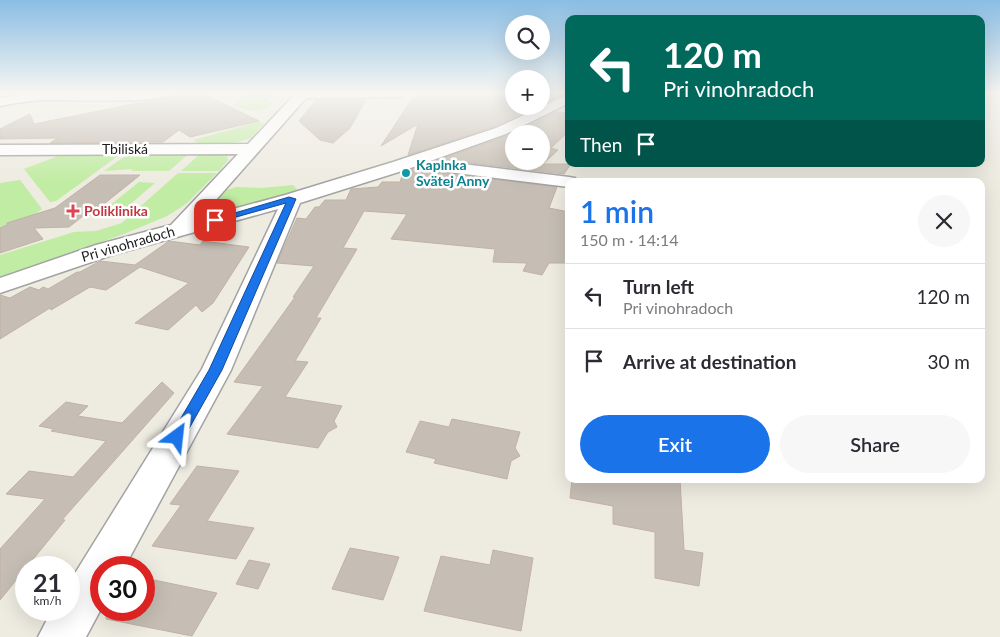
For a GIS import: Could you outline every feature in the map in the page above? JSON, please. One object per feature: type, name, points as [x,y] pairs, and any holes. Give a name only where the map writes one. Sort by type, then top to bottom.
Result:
[{"type":"street","points":[[178,230],[275,123]]},
{"type":"street","name":"Pri vinohradoch","points":[[0,286],[78,258],[292,199],[399,166],[444,159],[521,123]]},
{"type":"street","name":"Tbiliská","points":[[0,150],[251,149]]},
{"type":"street","points":[[444,159],[565,181]]},
{"type":"street","points":[[61,637],[216,370],[292,199]]},
{"type":"green space","points":[[255,123],[264,123],[251,138],[235,143],[202,145],[193,140]]},
{"type":"green space","points":[[180,152],[191,152],[169,171],[131,171],[133,169],[104,171],[125,156],[176,155]]},
{"type":"green space","points":[[201,153],[227,156],[228,160],[219,171],[181,171]]},
{"type":"green space","points":[[58,156],[118,156],[56,201],[50,202],[24,169]]},
{"type":"green space","points":[[178,173],[217,173],[186,204],[167,216],[124,234],[0,278],[0,255],[74,232],[96,231],[122,223]]},
{"type":"green space","points":[[20,180],[42,209],[28,219],[0,227],[0,183]]},
{"type":"green space","points":[[139,182],[155,183],[121,212],[99,214]]},
{"type":"green space","points":[[293,185],[298,191],[229,211],[214,207],[212,203],[223,191],[236,187],[262,188]]},
{"type":"building","points":[[13,123],[252,123],[190,137],[179,130],[163,142],[50,143],[58,138],[0,139],[0,129]]},
{"type":"building","points":[[301,123],[353,123],[350,128],[333,143],[320,140]]},
{"type":"building","points":[[396,123],[502,123],[408,155],[418,124],[381,146]]},
{"type":"building","points":[[534,123],[565,123],[565,135],[551,148],[558,150],[550,157],[550,125],[529,125]]},
{"type":"building","points":[[505,137],[505,167],[446,160],[438,162],[435,167],[440,173],[557,187],[549,208],[565,211],[565,263],[549,263],[542,275],[523,271],[527,263],[493,262],[495,249],[391,239],[407,214],[364,211],[343,248],[357,249],[316,318],[321,318],[295,361],[308,362],[285,397],[342,406],[334,421],[337,427],[328,432],[318,448],[227,434],[263,386],[234,382],[295,297],[293,297],[314,266],[277,263],[297,218],[306,219],[315,207],[319,207],[325,200],[346,200],[351,189],[378,187],[382,182],[400,182],[403,173]]},
{"type":"building","points":[[550,164],[565,164],[565,167],[569,167],[564,174],[530,170],[550,170]]},
{"type":"building","name":"Poliklinika","points":[[100,175],[140,175],[89,216],[83,216],[69,227],[34,228],[43,239],[0,253],[0,228],[7,225],[7,223],[55,208]]},
{"type":"building","points":[[169,241],[200,245],[203,241],[249,247],[213,303],[202,312],[196,305],[168,330],[135,323],[189,283],[140,267],[106,290],[90,287],[51,310],[50,308],[0,339],[0,295],[10,298],[30,287],[39,290],[43,287],[48,289],[100,261],[135,265]]},
{"type":"building","points":[[162,382],[174,393],[62,520],[65,520],[36,556],[15,556],[15,582],[0,600],[0,549],[45,499],[6,494],[29,471],[73,477],[106,441],[51,431],[54,429],[39,426],[66,402],[88,406],[78,416],[122,423]]},
{"type":"building","points":[[452,419],[520,432],[515,448],[520,456],[511,461],[507,479],[434,463],[436,459],[406,452],[420,421],[449,427]]},
{"type":"building","points":[[197,466],[239,471],[207,521],[254,528],[236,559],[152,546],[181,505],[170,504]]},
{"type":"building","points":[[572,483],[680,483],[684,550],[703,553],[699,586],[655,578],[655,532],[613,524],[613,506],[570,498]]},
{"type":"building","points":[[350,548],[399,557],[383,600],[332,589]]},
{"type":"building","points":[[493,550],[533,558],[521,631],[424,611],[441,556],[490,565]]},
{"type":"building","points":[[249,560],[270,564],[258,589],[236,584]]},
{"type":"building","points":[[155,580],[217,593],[192,636],[116,621],[155,621]]},
{"type":"place","name":"Kaplnka Svätej Anny","points":[[406,173]]},
{"type":"place","name":"Poliklinika","points":[[73,211]]},
{"type":"route","points":[[177,437],[216,370],[283,215],[292,199],[215,220]]}]
